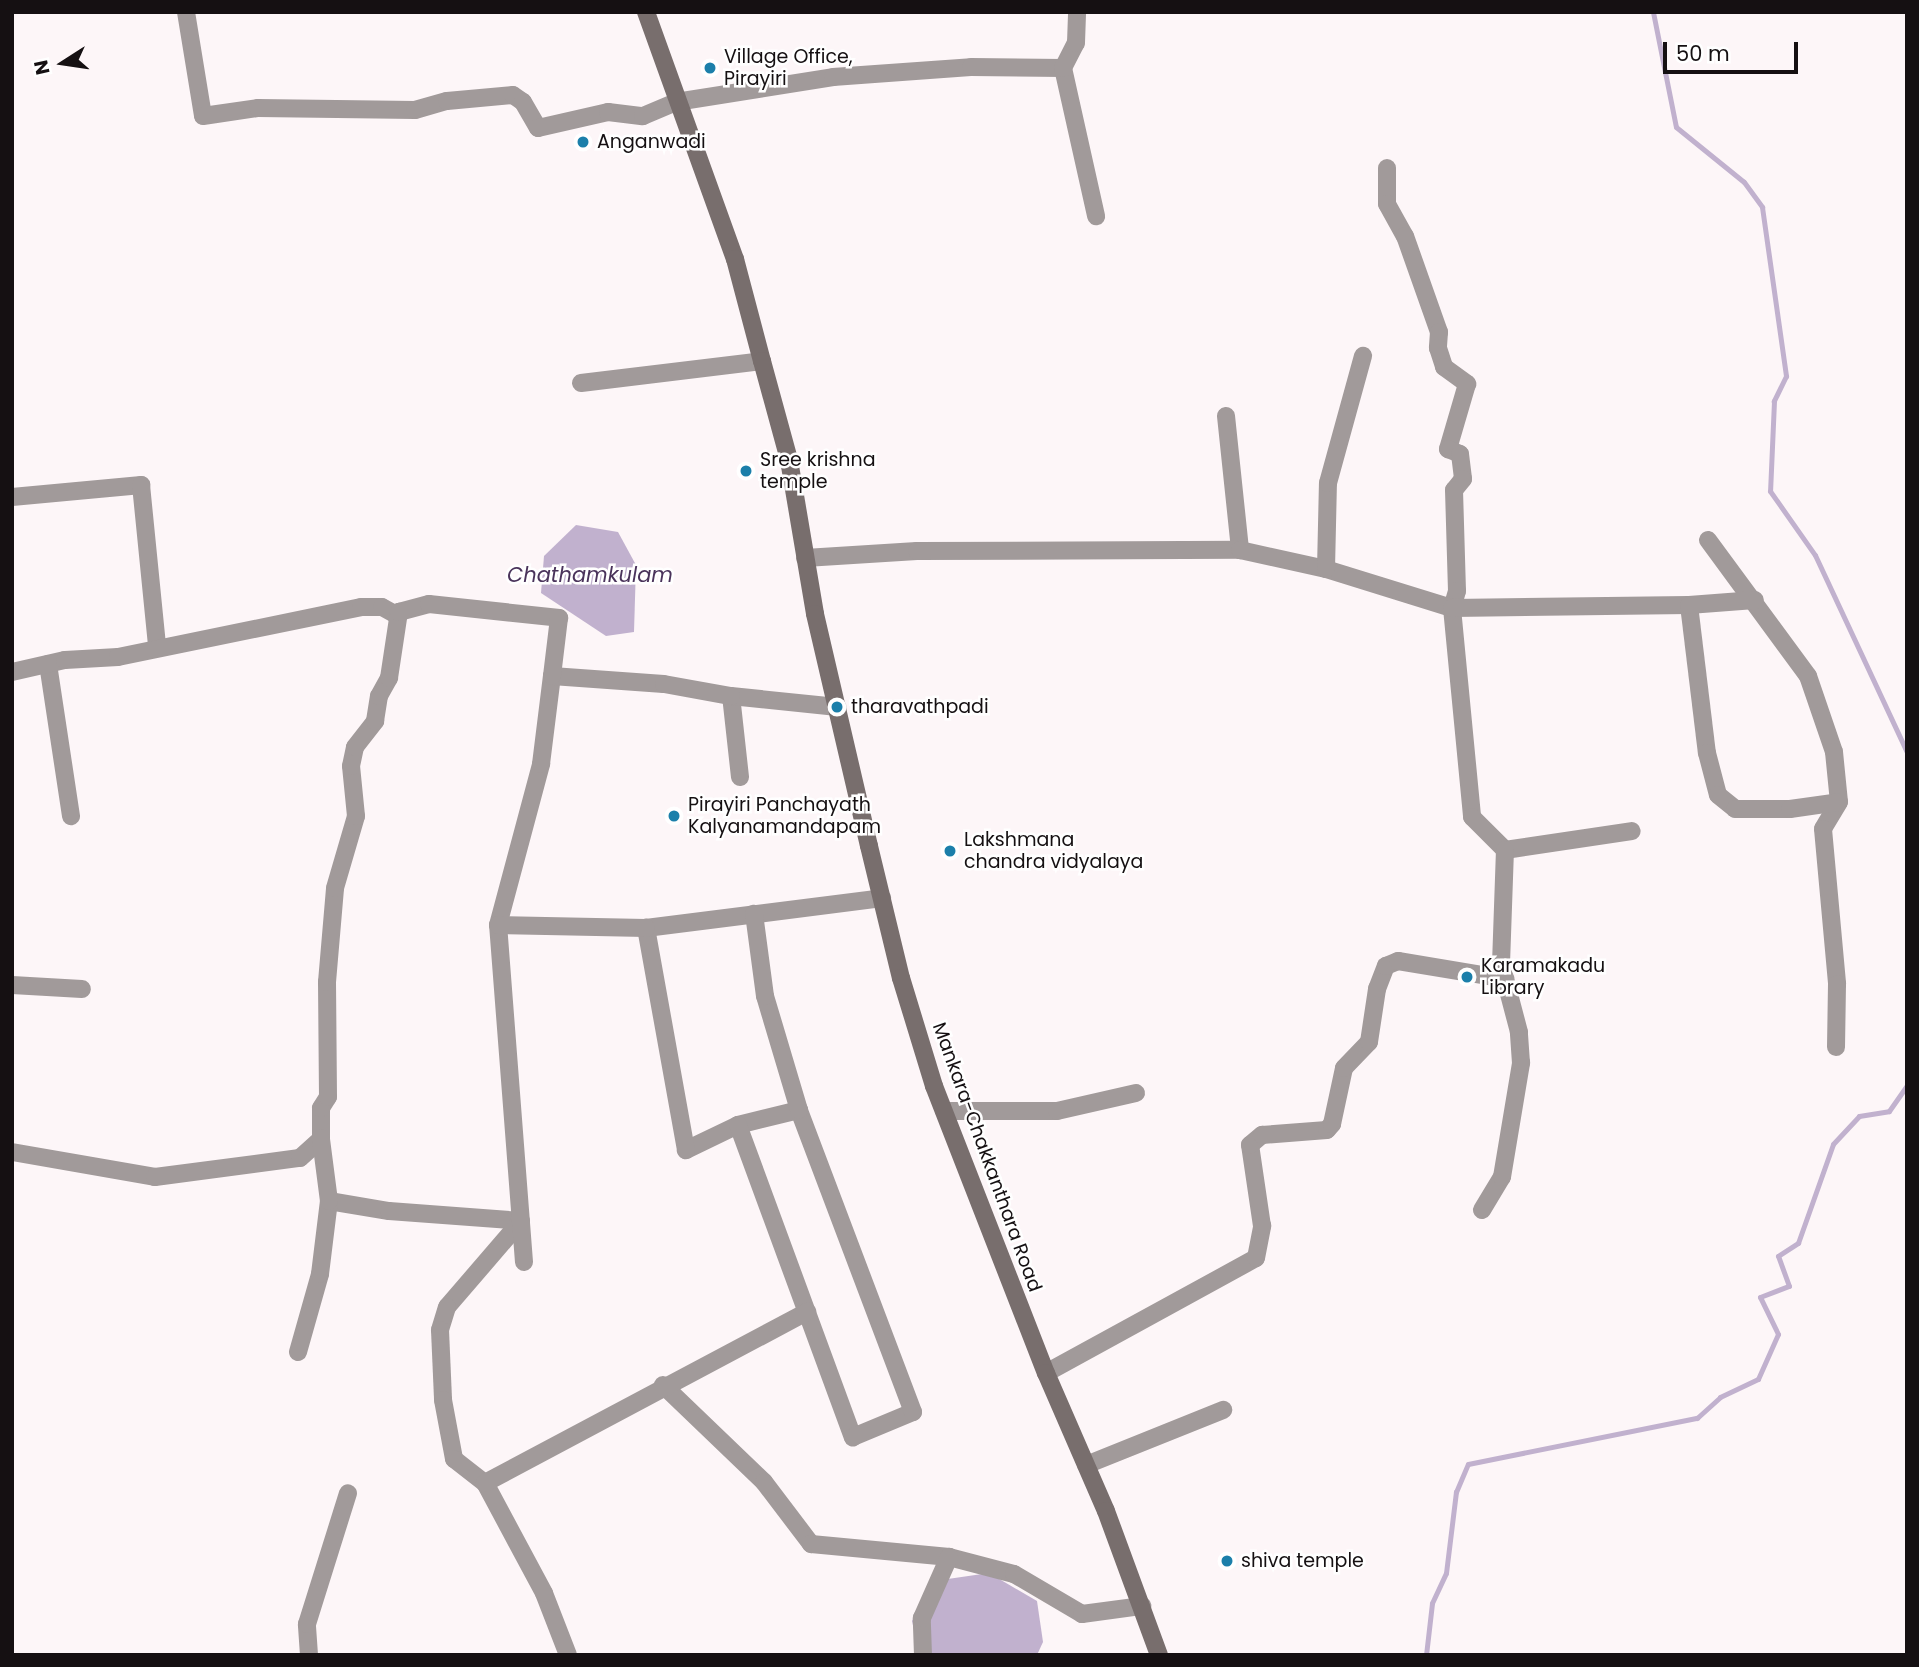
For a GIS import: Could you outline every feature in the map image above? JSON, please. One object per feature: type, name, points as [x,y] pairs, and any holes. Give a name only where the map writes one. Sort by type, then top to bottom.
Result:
[{"type":"main road","name":"Mankara-Chakkanthara Road","points":[[646,12],[676,102],[735,259],[789,460],[805,558],[836,707],[901,978],[944,1111],[1046,1373],[1142,1606],[1159,1655]]},
{"type":"street","points":[[186,12],[203,116],[258,108],[415,110],[446,101],[513,95],[523,102],[538,128],[608,112],[643,116],[676,102],[833,77],[971,67],[1063,68]]},
{"type":"street","points":[[1077,12],[1076,43],[1063,68],[1096,216]]},
{"type":"street","points":[[1387,168],[1387,204],[1405,236],[1431,308],[1444,368],[1467,384],[1448,449],[1460,454],[1463,479],[1454,490],[1457,591],[1452,608],[1472,817],[1504,850],[1501,964],[1519,1032],[1521,1063],[1502,1177],[1482,1210]]},
{"type":"street","points":[[1326,569],[1328,483],[1363,356]]},
{"type":"street","points":[[581,383],[762,361]]},
{"type":"street","points":[[1226,416],[1240,551]]},
{"type":"street","points":[[12,497],[141,485],[157,646]]},
{"type":"street","points":[[1708,540],[1755,600],[1808,676],[1834,752],[1839,802],[1823,829],[1837,984],[1836,1047]]},
{"type":"street","points":[[805,558],[918,551],[1240,551],[1326,569],[1452,608],[1689,605],[1755,600]]},
{"type":"street","points":[[299,1352],[320,1274],[329,1202],[321,1139],[321,1108],[330,1081],[326,1004],[335,888],[356,816],[351,765],[355,747],[375,720],[379,696],[389,678],[398,616],[410,606],[429,604],[559,618],[541,764],[498,925],[524,1262]]},
{"type":"street","points":[[1689,605],[1707,753],[1718,795],[1735,809],[1790,809],[1839,802]]},
{"type":"street","points":[[12,672],[48,664],[118,657],[157,646],[361,607],[382,607],[398,616]]},
{"type":"street","points":[[48,664],[71,816]]},
{"type":"street","points":[[552,676],[664,684],[731,696],[836,707]]},
{"type":"street","points":[[731,696],[740,777]]},
{"type":"street","points":[[1504,850],[1632,831]]},
{"type":"street","points":[[498,925],[646,928],[882,898]]},
{"type":"street","points":[[738,1125],[853,1437],[914,1412],[799,1110],[765,996],[754,914]]},
{"type":"street","points":[[646,928],[686,1150],[738,1125],[799,1110]]},
{"type":"street","points":[[1046,1373],[1256,1258],[1262,1226],[1250,1145],[1262,1135],[1327,1130],[1332,1124],[1344,1068],[1369,1042],[1377,989],[1386,966],[1398,961],[1506,979]]},
{"type":"street","points":[[12,985],[82,989]]},
{"type":"street","points":[[944,1111],[1057,1111],[1136,1093]]},
{"type":"street","points":[[12,1152],[144,1176],[173,1177],[282,1163],[300,1158],[321,1139]]},
{"type":"street","points":[[329,1202],[389,1211],[521,1221]]},
{"type":"street","points":[[521,1221],[447,1307],[439,1330],[443,1400],[454,1459],[485,1483],[544,1593],[568,1655]]},
{"type":"street","points":[[485,1483],[663,1385],[807,1312]]},
{"type":"street","points":[[663,1385],[764,1482],[811,1544],[949,1557],[1014,1574],[1082,1614],[1142,1606]]},
{"type":"street","points":[[1086,1465],[1223,1410]]},
{"type":"street","points":[[309,1655],[307,1624],[348,1493]]},
{"type":"street","points":[[923,1655],[922,1618],[949,1557]]},
{"type":"water","name":"Chathamkulam","points":[[576,525],[618,532],[636,565],[634,632],[606,636],[541,593],[544,556]]},
{"type":"water","points":[[989,1573],[1037,1601],[1043,1642],[1037,1655],[920,1655],[912,1621],[934,1581]]},
{"type":"waterway","points":[[1653,12],[1676,127],[1744,182],[1762,207],[1786,376],[1774,401],[1770,491],[1815,555],[1907,752]]},
{"type":"waterway","points":[[1426,1655],[1432,1603],[1446,1573],[1456,1492],[1468,1464],[1697,1418],[1720,1397],[1758,1379],[1778,1334],[1760,1297],[1789,1286],[1778,1256],[1798,1243],[1833,1144],[1859,1116],[1889,1111],[1907,1085]]},
{"type":"place","name":"Village Office, Pirayiri","points":[[710,68]]},
{"type":"place","name":"Anganwadi","points":[[583,142]]},
{"type":"place","name":"Sree krishna temple","points":[[746,471]]},
{"type":"place","name":"tharavathpadi","points":[[837,707]]},
{"type":"place","name":"Pirayiri Panchayath Kalyanamandapam","points":[[674,816]]},
{"type":"place","name":"Lakshmana chandra vidyalaya","points":[[950,851]]},
{"type":"place","name":"Karamakadu Library","points":[[1467,977]]},
{"type":"place","name":"shiva temple","points":[[1227,1561]]}]
